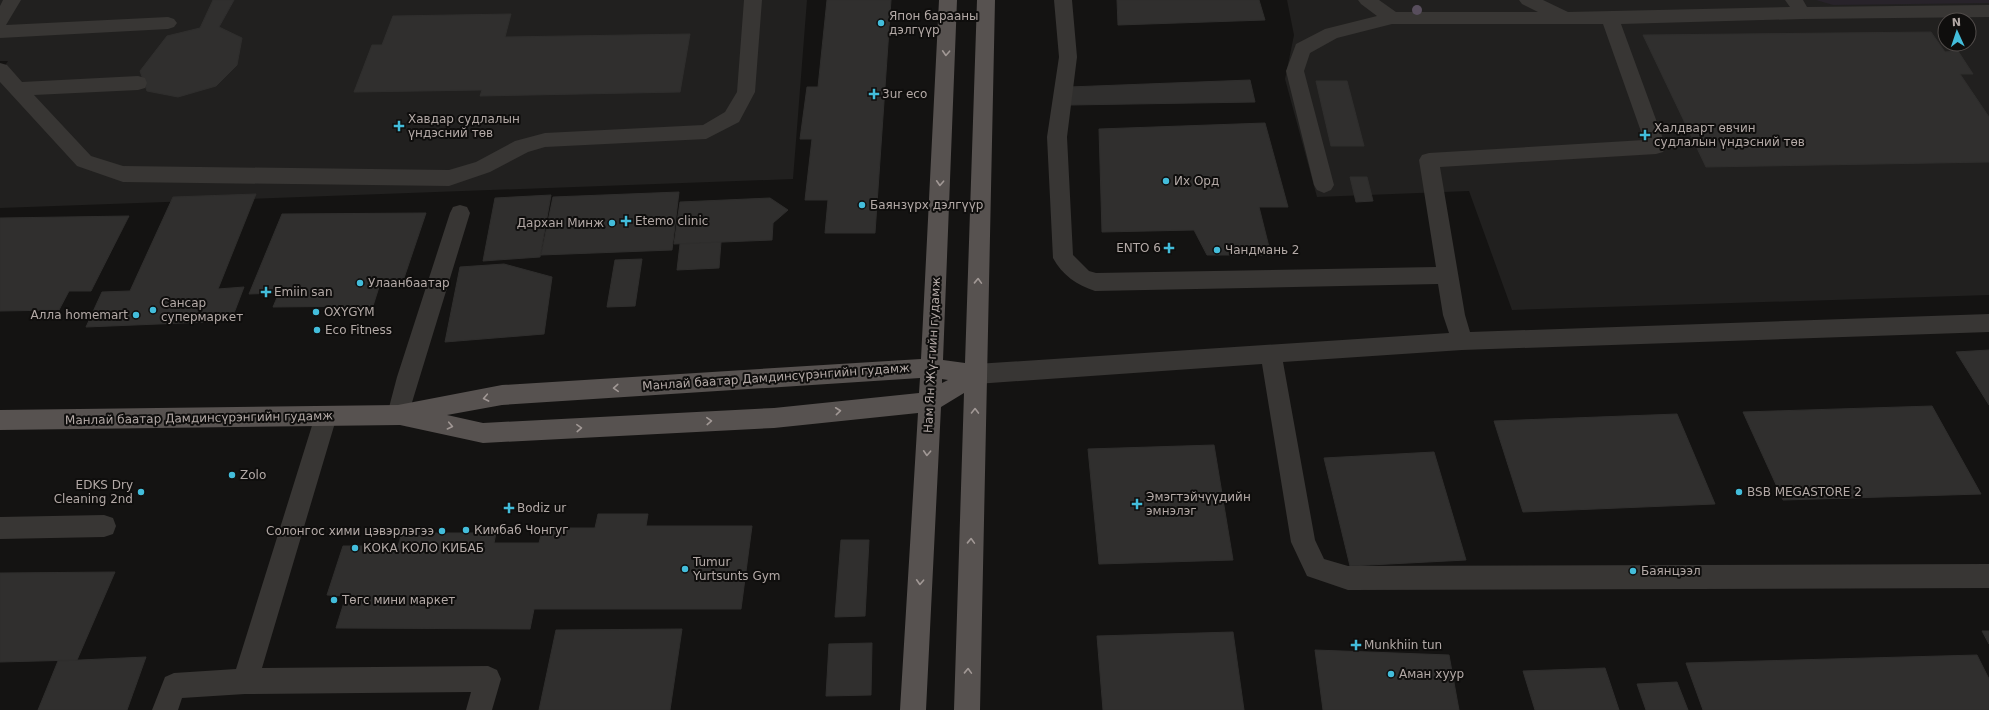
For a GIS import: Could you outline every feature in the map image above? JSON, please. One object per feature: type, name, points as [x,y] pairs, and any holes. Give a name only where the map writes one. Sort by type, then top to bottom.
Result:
[{"type":"main road","name":"Нам Ян Жү-гийн гудамж","points":[[913,710],[930,402],[948,0]]},
{"type":"main road","points":[[967,710],[986,0]]},
{"type":"main road","name":"Манлай баатар Дамдинсүрэнгийн гудамж","points":[[0,420],[398,415],[502,395],[931,368],[976,374]]},
{"type":"main road","name":"Манлай баатар Дамдинсүрэнгийн гудамж","points":[[398,415],[483,433],[774,418],[930,402],[976,374]]},
{"type":"street","points":[[0,21],[12,0]]},
{"type":"street","points":[[0,70],[84,161],[123,174],[449,178],[483,168],[522,146],[545,140],[706,132],[732,117],[746,92],[753,0]]},
{"type":"street","points":[[1063,0],[1068,57],[1058,137],[1063,258],[1082,277],[1095,282],[1448,275]]},
{"type":"street","points":[[1367,0],[1392,18]]},
{"type":"street","points":[[1528,0],[1566,18]]},
{"type":"street","points":[[1324,186],[1295,71],[1302,49],[1331,33],[1392,18],[1610,18],[1798,6],[1989,11]]},
{"type":"street","points":[[1462,341],[1454,315],[1429,160],[1656,147],[1610,18]]},
{"type":"street","points":[[0,32],[168,23]]},
{"type":"street","points":[[18,89],[138,83]]},
{"type":"street","points":[[398,415],[408,377],[460,213]]},
{"type":"street","points":[[976,374],[1462,341],[1989,323]]},
{"type":"street","points":[[1271,354],[1303,542],[1316,568],[1348,578],[1989,576]]},
{"type":"street","points":[[245,681],[326,416]]},
{"type":"street","points":[[0,528],[104,526]]},
{"type":"street","points":[[165,710],[174,686],[245,681],[488,679],[479,710]]},
{"type":"shaded area","name":"Хавдар судлалын үндэсний төв","points":[[0,0],[807,0],[793,179],[0,208],[0,73],[8,61],[0,61]]},
{"type":"shaded area","name":"Халдварт өвчин судлалын үндэсний төв","points":[[1287,0],[1989,0],[1989,295],[1512,310],[1469,191],[1317,197],[1285,79],[1294,35]]},
{"type":"shaded area","points":[[1816,0],[1989,0],[1989,3],[1833,5]]},
{"type":"building","points":[[213,0],[234,0],[219,27],[242,38],[237,65],[216,86],[178,97],[147,91],[140,71],[167,36],[200,28]]},
{"type":"building","points":[[827,0],[891,0],[875,233],[825,233],[828,200],[805,200],[812,139],[800,139],[807,87],[818,87]]},
{"type":"building","points":[[1117,0],[1259,0],[1265,20],[1118,25]]},
{"type":"building","points":[[511,14],[505,37],[690,34],[680,92],[480,96],[482,90],[354,92],[372,45],[382,45],[393,16]]},
{"type":"building","points":[[1931,32],[1937,41],[1937,52],[1959,52],[1973,74],[1960,74],[1989,117],[1989,162],[1706,167],[1643,35]]},
{"type":"building","points":[[1250,80],[1255,102],[1069,105],[1069,87]]},
{"type":"building","points":[[1316,81],[1347,81],[1364,146],[1331,146]]},
{"type":"building","points":[[1265,123],[1288,207],[1259,207],[1271,255],[1207,255],[1194,230],[1102,232],[1099,129]]},
{"type":"building","points":[[1350,177],[1367,177],[1373,201],[1356,202]]},
{"type":"building","name":"Дархан Минж","points":[[679,192],[672,250],[541,255],[553,197]]},
{"type":"building","points":[[256,194],[218,289],[244,287],[231,321],[86,327],[102,292],[130,291],[173,197]]},
{"type":"building","points":[[551,195],[540,257],[483,261],[495,198]]},
{"type":"building","points":[[770,198],[788,210],[773,223],[772,240],[674,244],[680,202]]},
{"type":"building","points":[[426,213],[401,287],[379,287],[373,306],[273,307],[279,293],[249,294],[282,214]]},
{"type":"building","points":[[129,216],[91,291],[69,291],[59,310],[0,311],[0,218]]},
{"type":"building","points":[[721,242],[719,268],[677,270],[680,244]]},
{"type":"building","points":[[642,259],[635,306],[607,307],[615,260]]},
{"type":"building","points":[[504,264],[552,277],[544,334],[445,342],[460,267]]},
{"type":"building","points":[[1989,350],[1989,405],[1956,352]]},
{"type":"building","points":[[1932,406],[1981,494],[1783,500],[1743,412]]},
{"type":"building","points":[[1677,414],[1715,504],[1523,512],[1494,421]]},
{"type":"building","points":[[1214,445],[1233,560],[1099,564],[1088,449]]},
{"type":"building","points":[[1434,452],[1466,560],[1350,566],[1324,458]]},
{"type":"building","points":[[598,514],[648,514],[646,526],[752,526],[741,609],[534,609],[530,629],[336,628],[346,596],[327,595],[343,546],[398,546],[402,533],[496,533],[494,543],[539,543],[543,528],[595,528]]},
{"type":"building","points":[[841,540],[869,540],[865,616],[835,617]]},
{"type":"building","points":[[115,572],[77,660],[0,662],[0,573]]},
{"type":"building","points":[[682,629],[670,710],[539,710],[556,630]]},
{"type":"building","points":[[1982,631],[1989,631],[1989,644]]},
{"type":"building","points":[[1233,632],[1244,710],[1103,710],[1097,636]]},
{"type":"building","points":[[872,643],[871,695],[826,696],[829,644]]},
{"type":"building","points":[[1315,650],[1449,655],[1459,710],[1323,710]]},
{"type":"building","points":[[1977,655],[1989,679],[1989,710],[1703,710],[1686,663]]},
{"type":"building","points":[[146,657],[127,710],[38,710],[58,661]]},
{"type":"building","points":[[1605,668],[1619,710],[1535,710],[1523,671]]},
{"type":"building","points":[[1677,682],[1688,710],[1646,710],[1637,684]]},
{"type":"place","name":"Япон барааны дэлгүүр","points":[[881,23]]},
{"type":"place","name":"3ur eco","points":[[874,94]]},
{"type":"place","name":"Хавдар судлалын үндэсний төв","points":[[399,126]]},
{"type":"place","name":"Халдварт өвчин судлалын үндэсний төв","points":[[1645,135]]},
{"type":"place","name":"Их Орд","points":[[1166,181]]},
{"type":"place","name":"Баянзүрх дэлгүүр","points":[[862,205]]},
{"type":"place","name":"Etemo clinic","points":[[626,221]]},
{"type":"place","name":"Дархан Минж","points":[[612,223]]},
{"type":"place","name":"ENTO 6","points":[[1169,248]]},
{"type":"place","name":"Чандмань 2","points":[[1217,250]]},
{"type":"place","name":"Улаанбаатар","points":[[360,283]]},
{"type":"place","name":"Emiin san","points":[[266,292]]},
{"type":"place","name":"Сансар супермаркет","points":[[153,310]]},
{"type":"place","name":"OXYGYM","points":[[316,312]]},
{"type":"place","name":"Алла homemart","points":[[136,315]]},
{"type":"place","name":"Eco Fitness","points":[[317,330]]},
{"type":"place","name":"Zolo","points":[[232,475]]},
{"type":"place","name":"EDKS Dry Cleaning 2nd","points":[[141,492]]},
{"type":"place","name":"BSB MEGASTORE 2","points":[[1739,492]]},
{"type":"place","name":"Эмэгтэйчүүдийн эмнэлэг","points":[[1137,504]]},
{"type":"place","name":"Bodiz ur","points":[[509,508]]},
{"type":"place","name":"Кимбаб Чонгуг","points":[[466,530]]},
{"type":"place","name":"Солонгос хими цэвэрлэгээ","points":[[442,531]]},
{"type":"place","name":"КОКА КОЛО КИБАБ","points":[[355,548]]},
{"type":"place","name":"Tumur Yurtsunts Gym","points":[[685,569]]},
{"type":"place","name":"Баянцээл","points":[[1633,571]]},
{"type":"place","name":"Төгс мини маркет","points":[[334,600]]},
{"type":"place","name":"Munkhiin tun","points":[[1356,645]]},
{"type":"place","name":"Аман хуур","points":[[1391,674]]}]
